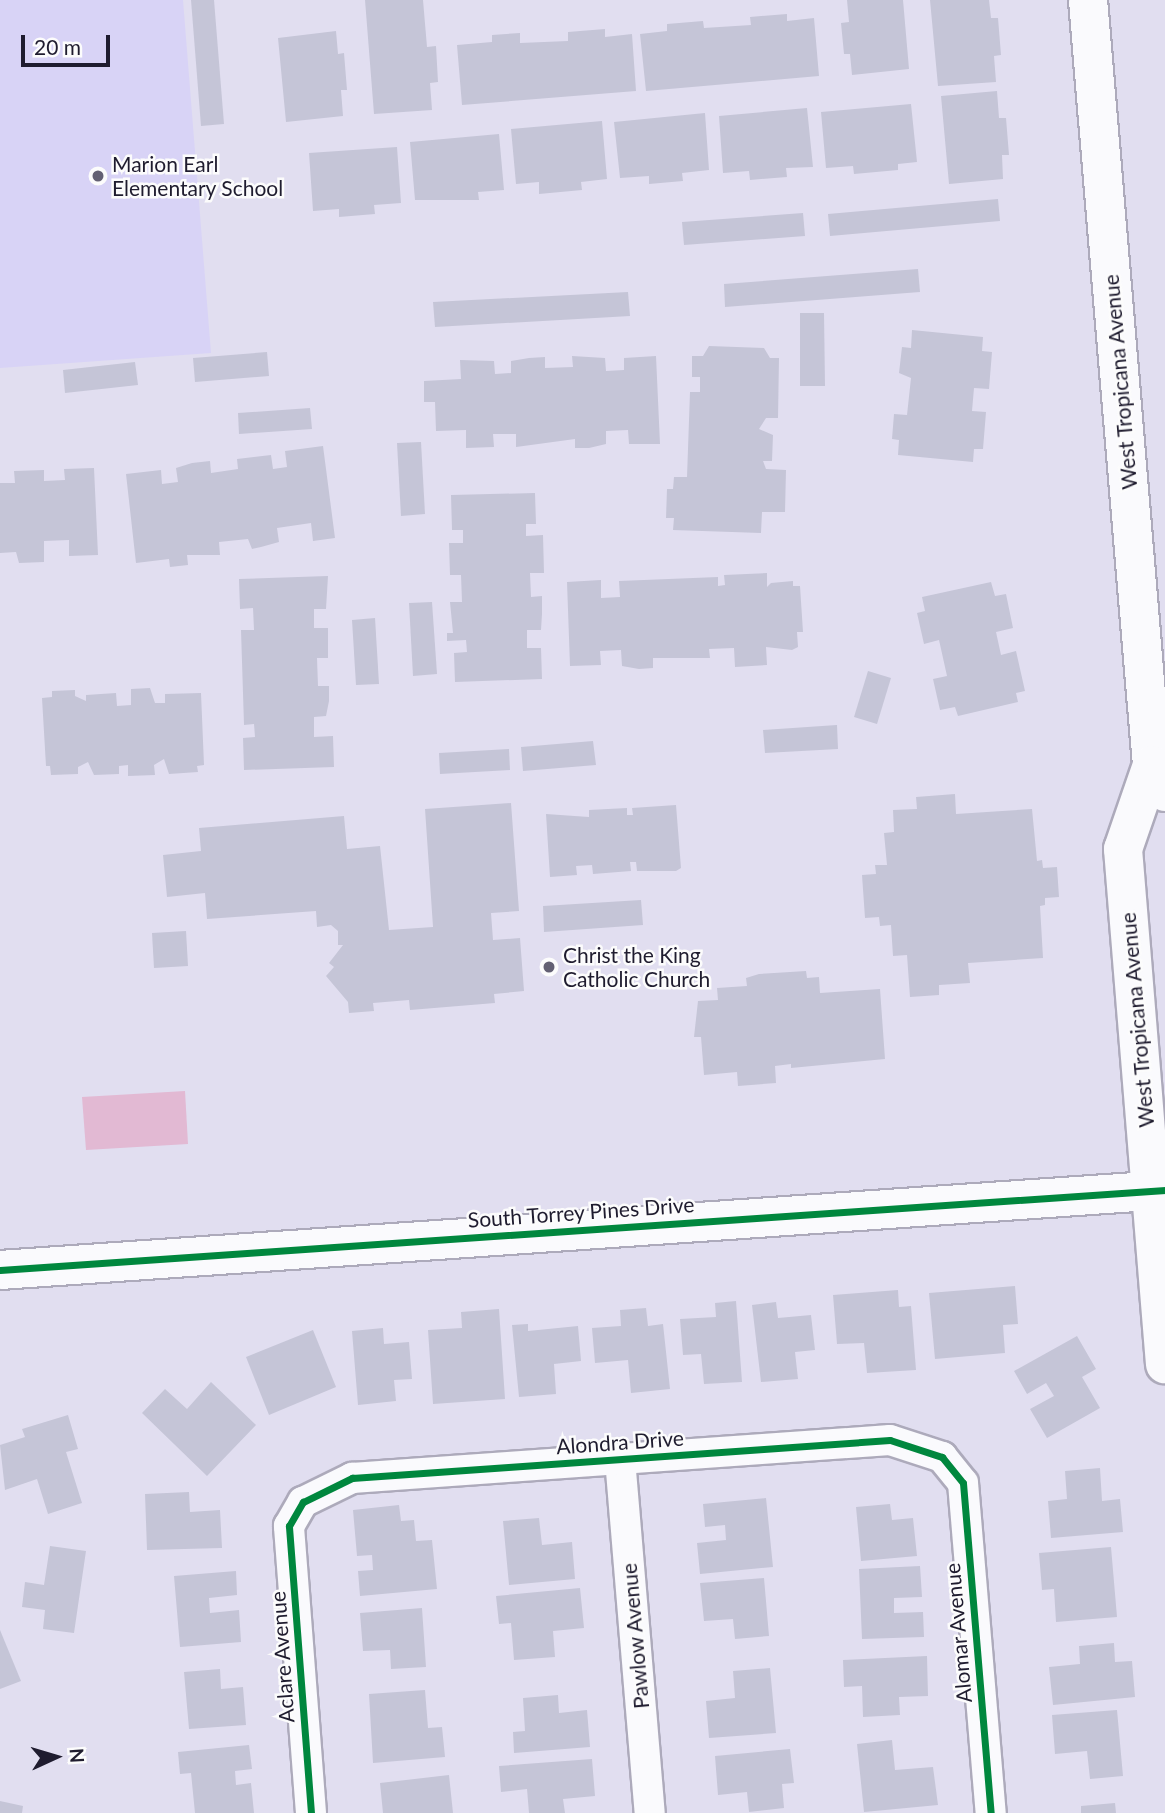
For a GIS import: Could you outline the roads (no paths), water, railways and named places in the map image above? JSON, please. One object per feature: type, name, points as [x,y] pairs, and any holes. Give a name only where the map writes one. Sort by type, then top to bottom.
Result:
[{"type":"main road","name":"West Tropicana Avenue","points":[[1088,0],[1159,778],[1122,849],[1158,1190],[1165,1364]]},
{"type":"main road","name":"South Torrey Pines Drive","points":[[0,1270],[1158,1190]]},
{"type":"street","name":"Alondra Drive","points":[[303,1502],[352,1478],[890,1440],[942,1457]]},
{"type":"street","name":"Alomar Avenue","points":[[942,1457],[963,1483],[990,1813]]},
{"type":"street","name":"Pawlow Avenue","points":[[620,1460],[650,1813]]},
{"type":"street","name":"Aclare Avenue","points":[[303,1502],[289,1526],[311,1813]]},
{"type":"place","name":"Marion Earl Elementary School","points":[[98,176]]},
{"type":"place","name":"Christ the King Catholic Church","points":[[549,967]]}]
